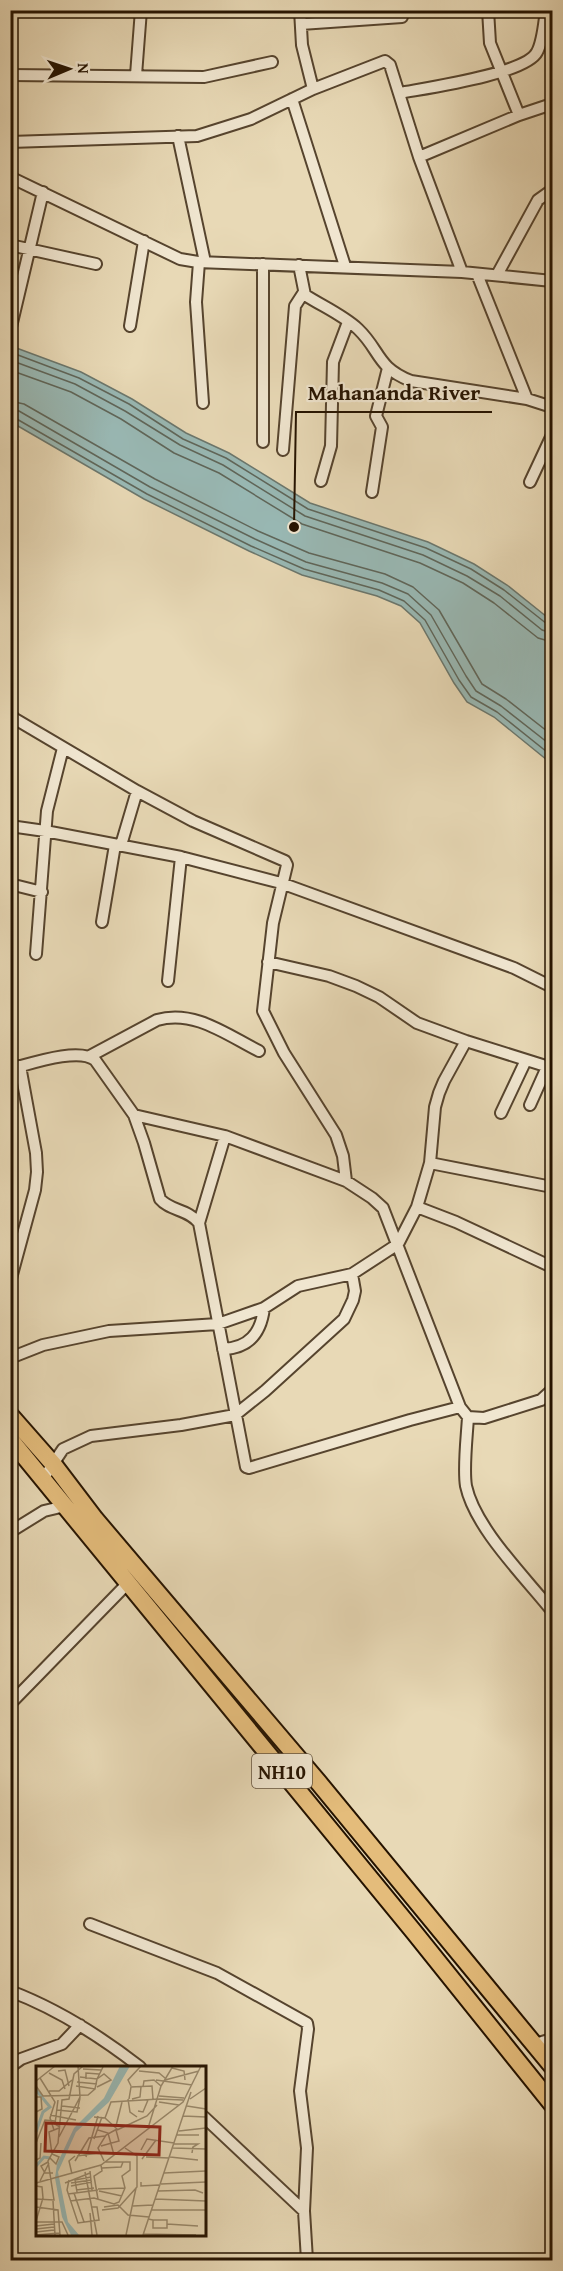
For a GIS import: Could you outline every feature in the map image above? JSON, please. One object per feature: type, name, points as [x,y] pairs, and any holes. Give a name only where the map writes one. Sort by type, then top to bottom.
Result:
[{"type":"highway","points":[[10,1415],[319,1783],[552,2066]]},
{"type":"highway","name":"NH10","points":[[10,1439],[407,1923],[552,2104]]},
{"type":"street","points":[[136,75],[141,10]]},
{"type":"street","points":[[300,10],[302,45],[313,89]]},
{"type":"street","points":[[488,10],[490,43],[519,115]]},
{"type":"street","points":[[400,93],[478,78],[526,62],[536,54],[546,10]]},
{"type":"street","points":[[301,24],[402,18]]},
{"type":"street","points":[[10,142],[197,136],[251,119],[313,89],[385,61],[390,65],[419,157],[462,272]]},
{"type":"street","points":[[10,75],[209,76],[272,62]]},
{"type":"street","points":[[292,99],[345,266]]},
{"type":"street","points":[[419,157],[519,115],[552,104]]},
{"type":"street","points":[[178,136],[202,262],[196,308],[203,403]]},
{"type":"street","points":[[10,177],[180,259],[202,262],[462,272],[552,281]]},
{"type":"street","points":[[497,275],[538,200],[552,190]]},
{"type":"street","points":[[11,327],[43,192]]},
{"type":"street","points":[[130,326],[144,241]]},
{"type":"street","points":[[10,245],[96,264]]},
{"type":"street","points":[[263,264],[263,442]]},
{"type":"street","points":[[299,265],[304,292],[307,296],[361,333],[394,374],[411,381],[527,399],[552,407]]},
{"type":"street","points":[[477,274],[527,399]]},
{"type":"street","points":[[284,450],[295,306],[304,292]]},
{"type":"street","points":[[321,481],[331,446],[333,362],[348,322]]},
{"type":"street","points":[[372,492],[382,427],[376,416],[388,368]]},
{"type":"street","points":[[530,482],[552,435]]},
{"type":"street","points":[[10,730],[12,717],[193,821],[285,861],[268,962],[263,1005],[265,1017],[284,1053],[336,1135],[343,1156],[346,1181]]},
{"type":"street","points":[[36,954],[45,831],[49,802],[63,748]]},
{"type":"street","points":[[102,922],[118,845],[137,790]]},
{"type":"street","points":[[10,826],[181,857],[281,883],[514,968],[552,987]]},
{"type":"street","points":[[168,981],[181,857]]},
{"type":"street","points":[[10,884],[42,892]]},
{"type":"street","points":[[268,962],[329,976],[356,986],[379,997],[417,1023],[550,1068],[530,1105]]},
{"type":"street","points":[[10,1282],[35,1190],[37,1172],[36,1153],[15,1068],[36,1061],[76,1055],[90,1056],[157,1020],[177,1017],[194,1018],[259,1051]]},
{"type":"street","points":[[10,1359],[43,1345],[110,1331],[218,1324],[264,1308],[298,1287],[352,1274],[398,1244],[417,1206],[430,1163],[435,1107],[439,1093],[466,1041]]},
{"type":"street","points":[[90,1056],[134,1115],[160,1199],[165,1204],[193,1215],[199,1223],[244,1465],[249,1468],[460,1407]]},
{"type":"street","points":[[501,1113],[526,1060]]},
{"type":"street","points":[[134,1115],[225,1136],[346,1181],[383,1208],[460,1407],[468,1417],[466,1484],[480,1522],[552,1611]]},
{"type":"street","points":[[199,1223],[225,1136]]},
{"type":"street","points":[[430,1163],[552,1187]]},
{"type":"street","points":[[417,1206],[552,1267]]},
{"type":"street","points":[[43,1479],[63,1449],[91,1436],[182,1425],[235,1415],[266,1391],[344,1319],[353,1300],[352,1274]]},
{"type":"street","points":[[223,1349],[237,1348],[254,1335],[261,1326],[264,1308]]},
{"type":"street","points":[[541,1401],[552,1390]]},
{"type":"street","points":[[468,1417],[484,1418],[541,1401],[552,1403]]},
{"type":"street","points":[[10,1532],[44,1510],[65,1506]]},
{"type":"street","points":[[10,1704],[128,1583]]},
{"type":"street","points":[[90,1924],[217,1973],[307,2024],[300,2091],[307,2148],[304,2211],[307,2260]]},
{"type":"street","points":[[10,1991],[41,2003],[80,2025],[105,2040],[139,2066]]},
{"type":"street","points":[[10,2067],[21,2059],[62,2044],[80,2025]]},
{"type":"street","points":[[535,2044],[552,2039]]},
{"type":"street","points":[[206,2119],[304,2211]]},
{"type":"water","points":[[11,346],[81,372],[132,399],[186,433],[229,453],[310,503],[428,542],[474,564],[507,585],[552,621],[552,764],[494,717],[467,702],[420,623],[401,606],[377,596],[302,575],[249,551],[144,499],[11,422]]},
{"type":"place","name":"Mahananda River","points":[[294,527]]}]
